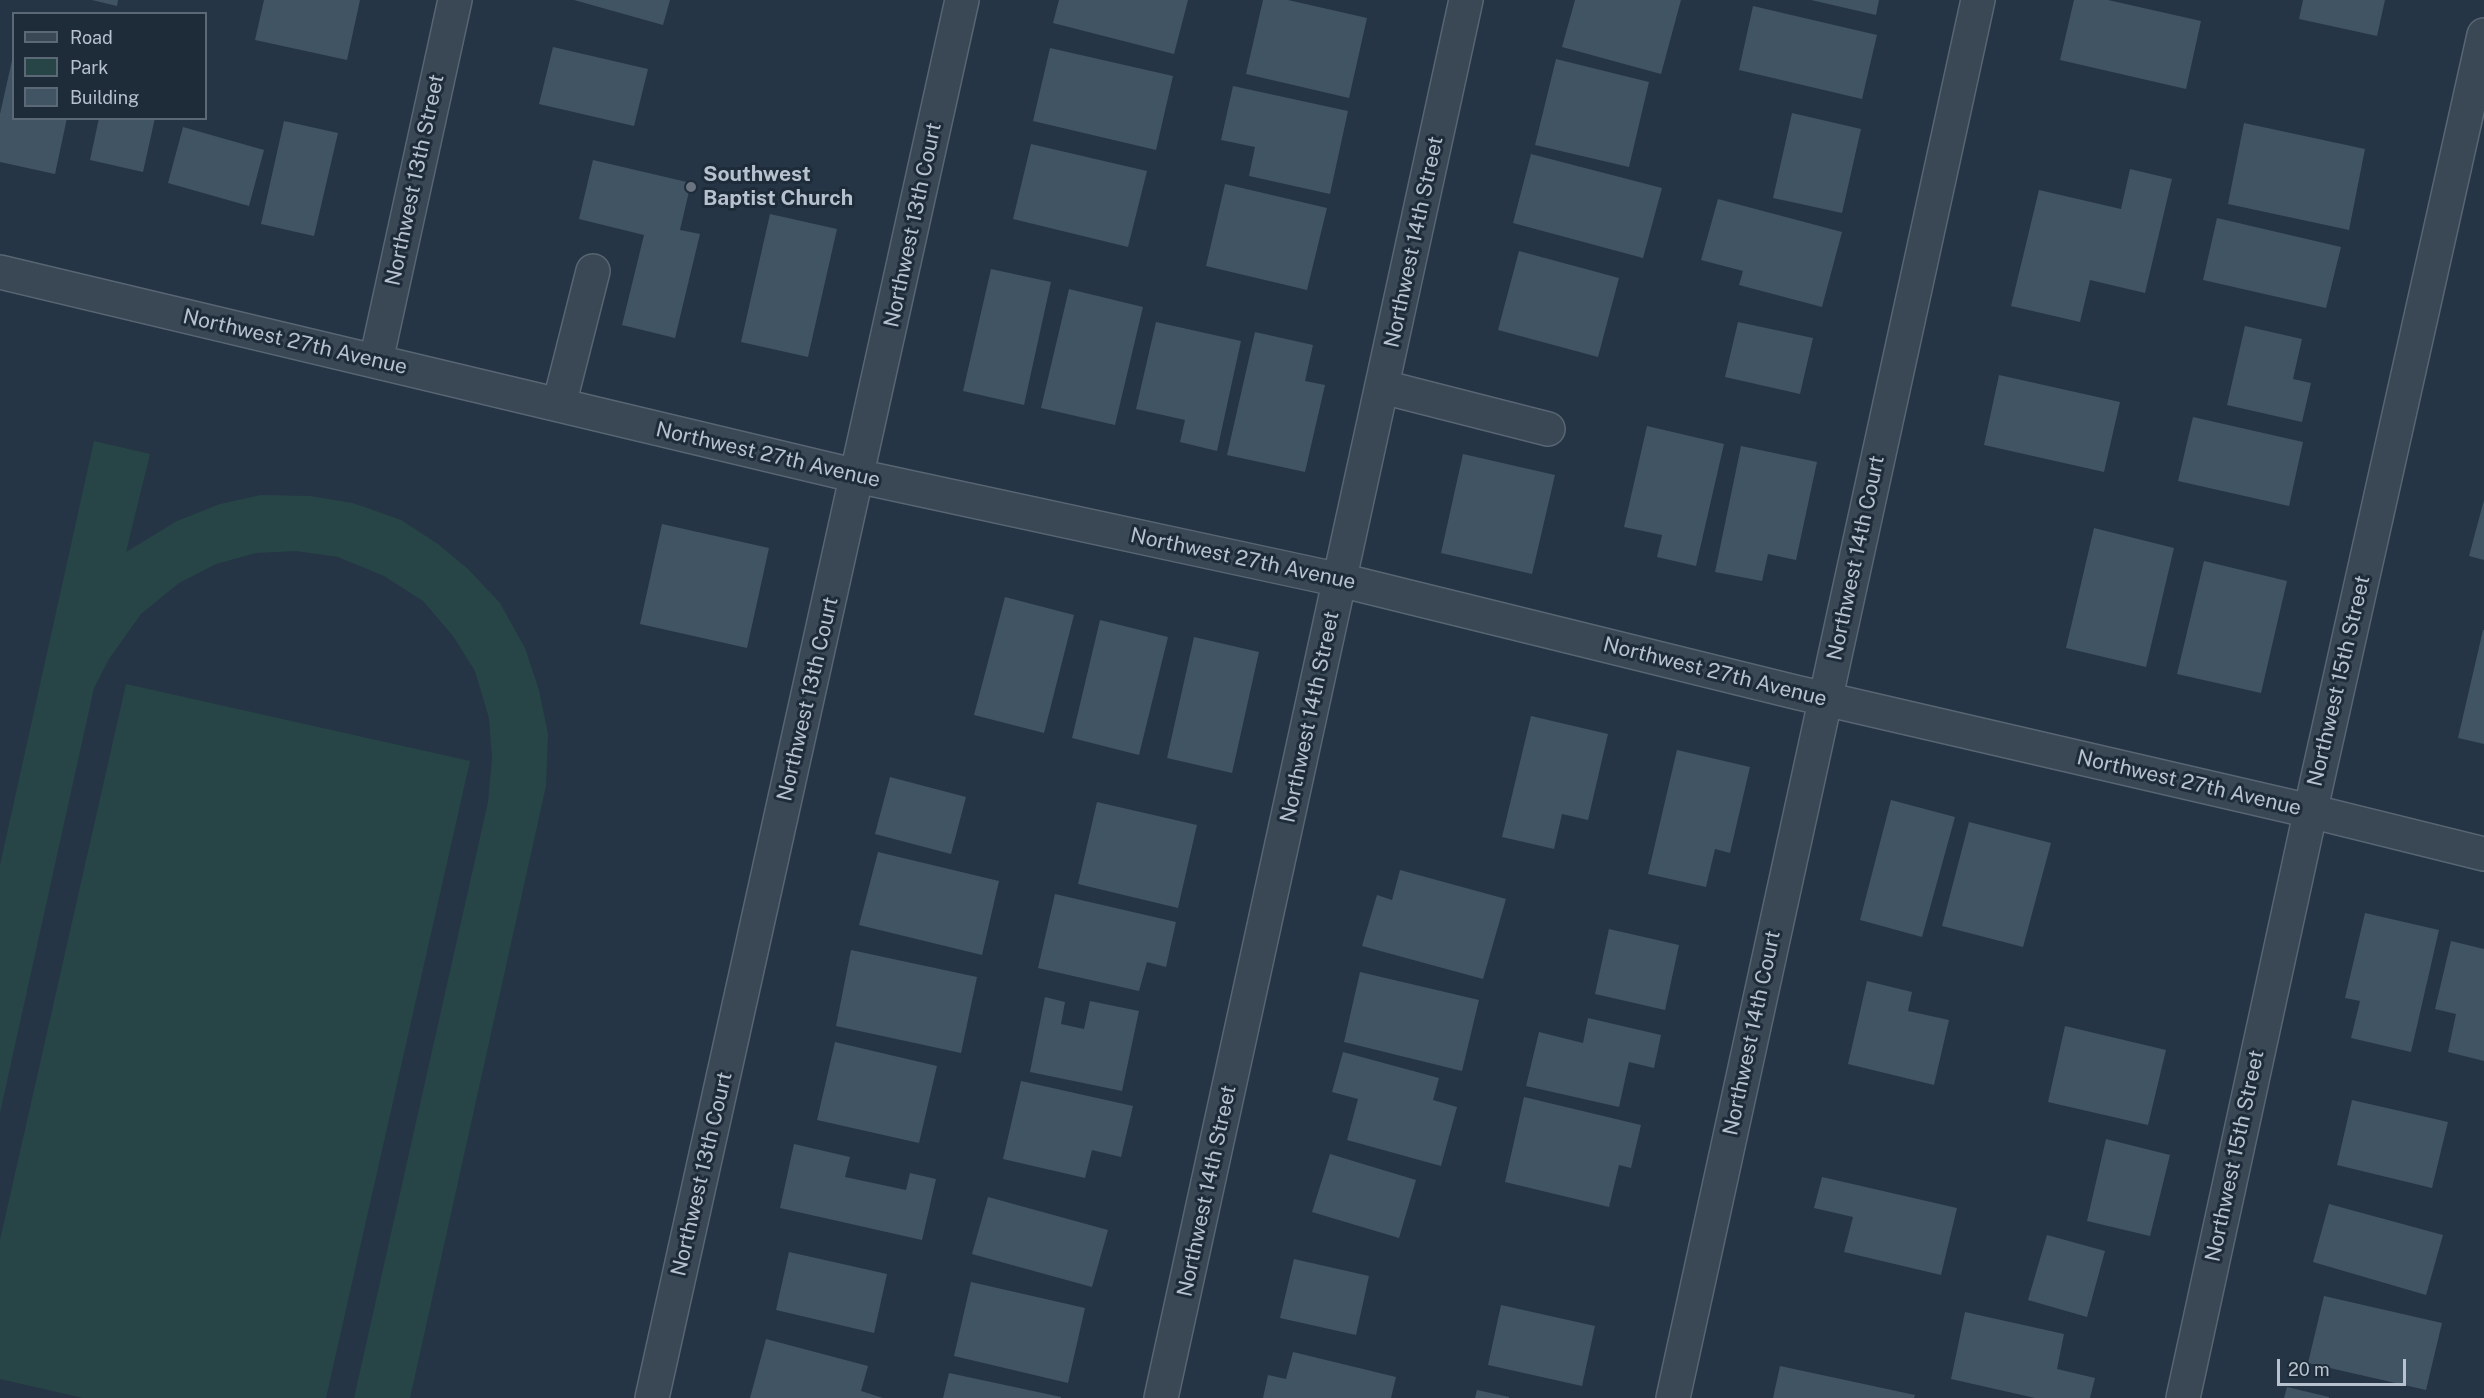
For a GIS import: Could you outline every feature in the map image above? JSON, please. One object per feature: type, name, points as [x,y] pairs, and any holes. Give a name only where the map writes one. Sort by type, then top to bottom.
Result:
[{"type":"street","name":"Northwest 13th Street","points":[[376,361],[455,0]]},
{"type":"street","name":"Northwest 13th Court","points":[[652,1398],[962,0]]},
{"type":"street","name":"Northwest 14th Street","points":[[1161,1398],[1466,0]]},
{"type":"street","name":"Northwest 14th Court","points":[[1673,1398],[1978,0]]},
{"type":"street","name":"Northwest 15th Street","points":[[2182,1398],[2310,811],[2484,35]]},
{"type":"street","name":"Northwest 27th Avenue","points":[[0,272],[857,476],[1340,580],[1825,699],[2310,811],[2484,854]]},
{"type":"street","points":[[559,405],[593,272]]},
{"type":"street","points":[[1383,387],[1548,429]]},
{"type":"green space","points":[[94,441],[150,454],[126,552],[177,521],[220,504],[261,495],[310,496],[353,503],[401,520],[438,544],[468,569],[500,603],[525,648],[539,690],[548,734],[546,786],[410,1398],[354,1398],[488,802],[492,758],[489,718],[475,671],[453,636],[423,601],[384,576],[338,557],[296,551],[256,553],[216,564],[179,583],[141,614],[109,659],[94,688],[0,1113],[0,865]]},
{"type":"green space","points":[[126,684],[470,761],[326,1398],[83,1398],[0,1379],[0,1240]]},
{"type":"building","points":[[92,0],[118,0],[117,6]]},
{"type":"building","points":[[264,0],[360,0],[347,60],[255,40]]},
{"type":"building","points":[[574,0],[670,0],[663,25]]},
{"type":"building","points":[[1059,0],[1188,0],[1174,54],[1053,23]]},
{"type":"building","points":[[1263,0],[1288,0],[1367,18],[1349,98],[1246,74]]},
{"type":"building","points":[[1575,0],[1681,0],[1661,74],[1562,47]]},
{"type":"building","points":[[1811,0],[1879,0],[1876,15]]},
{"type":"building","points":[[2074,0],[2108,0],[2201,21],[2186,89],[2060,60]]},
{"type":"building","points":[[2303,0],[2385,0],[2377,36],[2299,19]]},
{"type":"building","points":[[1753,6],[1877,35],[1862,99],[1739,70]]},
{"type":"building","points":[[553,47],[648,69],[634,126],[539,104]]},
{"type":"building","points":[[1050,48],[1173,76],[1156,150],[1033,121]]},
{"type":"building","points":[[1556,59],[1649,82],[1629,167],[1535,145]]},
{"type":"building","points":[[12,60],[12,120],[67,120],[55,174],[0,162],[0,114]]},
{"type":"building","points":[[1233,86],[1348,111],[1330,194],[1249,176],[1255,147],[1221,140]]},
{"type":"building","points":[[1792,113],[1861,129],[1842,213],[1773,198]]},
{"type":"building","points":[[99,120],[155,120],[143,172],[90,160]]},
{"type":"building","points":[[284,121],[338,133],[314,236],[261,224]]},
{"type":"building","points":[[2244,123],[2365,149],[2349,230],[2228,204]]},
{"type":"building","points":[[183,127],[264,150],[249,206],[168,183]]},
{"type":"building","points":[[1031,144],[1147,171],[1128,247],[1013,219]]},
{"type":"building","points":[[1531,154],[1662,188],[1643,258],[1513,223]]},
{"type":"building","points":[[593,160],[691,183],[680,230],[700,234],[675,338],[622,325],[644,235],[579,219]]},
{"type":"building","points":[[2130,169],[2172,179],[2145,293],[2090,280],[2080,322],[2011,306],[2039,190],[2121,209]]},
{"type":"building","points":[[1225,184],[1327,208],[1307,290],[1206,266]]},
{"type":"building","points":[[1718,199],[1842,232],[1822,307],[1739,285],[1743,271],[1701,260]]},
{"type":"building","points":[[770,214],[837,229],[808,357],[741,342]]},
{"type":"building","points":[[2217,218],[2341,247],[2326,308],[2203,280]]},
{"type":"building","points":[[1519,251],[1619,278],[1598,357],[1498,330]]},
{"type":"building","points":[[991,269],[1051,282],[1024,405],[963,391]]},
{"type":"building","points":[[1069,289],[1143,307],[1115,425],[1041,408]]},
{"type":"building","points":[[1156,322],[1241,341],[1217,451],[1180,442],[1185,420],[1136,409]]},
{"type":"building","points":[[1738,322],[1813,338],[1800,394],[1725,377]]},
{"type":"building","points":[[2245,326],[2302,339],[2293,379],[2311,383],[2302,422],[2227,405]]},
{"type":"building","points":[[1255,332],[1313,345],[1305,381],[1325,385],[1305,472],[1227,455]]},
{"type":"building","points":[[1999,375],[2120,402],[2104,472],[1984,445]]},
{"type":"building","points":[[2193,417],[2303,442],[2289,506],[2178,481]]},
{"type":"building","points":[[1647,426],[1724,444],[1696,566],[1657,557],[1662,535],[1624,527]]},
{"type":"building","points":[[1741,446],[1817,462],[1796,560],[1768,554],[1762,581],[1715,572]]},
{"type":"building","points":[[1463,454],[1555,475],[1532,574],[1441,553]]},
{"type":"building","points":[[2484,500],[2484,560],[2469,556]]},
{"type":"building","points":[[662,524],[769,548],[747,648],[640,624]]},
{"type":"building","points":[[2094,528],[2174,548],[2146,667],[2066,648]]},
{"type":"building","points":[[2204,561],[2287,581],[2261,693],[2177,674]]},
{"type":"building","points":[[1005,597],[1074,615],[1044,733],[974,715]]},
{"type":"building","points":[[1100,620],[1168,637],[1139,755],[1072,738]]},
{"type":"building","points":[[2484,630],[2484,744],[2458,738]]},
{"type":"building","points":[[1194,637],[1259,652],[1232,773],[1167,758]]},
{"type":"building","points":[[1531,716],[1608,734],[1588,820],[1562,814],[1554,849],[1502,837]]},
{"type":"building","points":[[1677,750],[1750,767],[1730,853],[1715,849],[1706,887],[1648,874]]},
{"type":"building","points":[[890,777],[966,797],[951,854],[875,834]]},
{"type":"building","points":[[1891,800],[1955,817],[1922,937],[1860,920]]},
{"type":"building","points":[[1097,802],[1197,825],[1178,908],[1078,884]]},
{"type":"building","points":[[1969,822],[2051,843],[2023,947],[1942,926]]},
{"type":"building","points":[[878,852],[999,881],[982,955],[859,925]]},
{"type":"building","points":[[1400,870],[1506,899],[1483,979],[1362,946],[1377,895],[1392,900]]},
{"type":"building","points":[[1055,894],[1176,922],[1166,967],[1147,962],[1139,991],[1038,968]]},
{"type":"building","points":[[2365,913],[2439,930],[2411,1052],[2351,1038],[2360,1001],[2345,998]]},
{"type":"building","points":[[1609,929],[1679,945],[1665,1010],[1595,994]]},
{"type":"building","points":[[2451,941],[2484,949],[2484,1061],[2448,1052],[2456,1014],[2435,1009]]},
{"type":"building","points":[[851,950],[977,977],[961,1053],[836,1026]]},
{"type":"building","points":[[1360,972],[1479,1000],[1462,1071],[1344,1042]]},
{"type":"building","points":[[1867,981],[1912,992],[1908,1011],[1949,1020],[1934,1085],[1848,1064]]},
{"type":"building","points":[[1045,997],[1065,1002],[1061,1024],[1084,1029],[1090,1001],[1139,1011],[1122,1091],[1030,1072]]},
{"type":"building","points":[[1588,1018],[1661,1035],[1654,1068],[1629,1062],[1619,1107],[1526,1086],[1539,1032],[1583,1043]]},
{"type":"building","points":[[2065,1026],[2166,1050],[2148,1125],[2048,1102]]},
{"type":"building","points":[[835,1042],[937,1066],[919,1143],[817,1120]]},
{"type":"building","points":[[1343,1052],[1439,1078],[1433,1100],[1457,1107],[1441,1166],[1347,1140],[1358,1099],[1332,1092]]},
{"type":"building","points":[[1021,1081],[1133,1106],[1121,1157],[1092,1150],[1085,1178],[1003,1159]]},
{"type":"building","points":[[1524,1097],[1641,1125],[1631,1168],[1619,1165],[1609,1207],[1505,1182]]},
{"type":"building","points":[[2352,1100],[2448,1122],[2432,1188],[2337,1165]]},
{"type":"building","points":[[2106,1139],[2170,1155],[2150,1236],[2087,1221]]},
{"type":"building","points":[[794,1144],[850,1157],[845,1177],[906,1190],[910,1173],[936,1179],[922,1240],[780,1208]]},
{"type":"building","points":[[1330,1154],[1416,1180],[1399,1238],[1312,1212]]},
{"type":"building","points":[[1822,1177],[1957,1208],[1941,1275],[1844,1252],[1853,1217],[1814,1208]]},
{"type":"building","points":[[988,1197],[1108,1230],[1092,1287],[972,1254]]},
{"type":"building","points":[[2329,1204],[2443,1235],[2426,1295],[2313,1262]]},
{"type":"building","points":[[2047,1235],[2105,1251],[2087,1317],[2028,1300]]},
{"type":"building","points":[[789,1252],[887,1274],[874,1333],[776,1310]]},
{"type":"building","points":[[1294,1259],[1369,1276],[1356,1335],[1280,1318]]},
{"type":"building","points":[[971,1282],[1085,1308],[1068,1383],[954,1356]]},
{"type":"building","points":[[2324,1296],[2442,1323],[2426,1390],[2308,1363]]},
{"type":"building","points":[[1501,1305],[1595,1326],[1582,1386],[1488,1365]]},
{"type":"building","points":[[1965,1312],[2064,1334],[2057,1369],[2095,1378],[2090,1398],[2035,1398],[1951,1379]]},
{"type":"building","points":[[766,1339],[868,1366],[861,1391],[883,1398],[750,1398]]},
{"type":"building","points":[[1293,1352],[1396,1377],[1391,1398],[1263,1398],[1268,1375],[1286,1379]]},
{"type":"building","points":[[1780,1366],[1915,1395],[1914,1398],[1773,1398]]},
{"type":"building","points":[[949,1373],[1061,1397],[1061,1398],[943,1398]]},
{"type":"building","points":[[2287,1387],[2329,1397],[2329,1398],[2284,1398]]},
{"type":"building","points":[[1477,1390],[1509,1397],[1509,1398],[1475,1398]]},
{"type":"place","name":"Southwest Baptist Church","points":[[691,187]]}]
